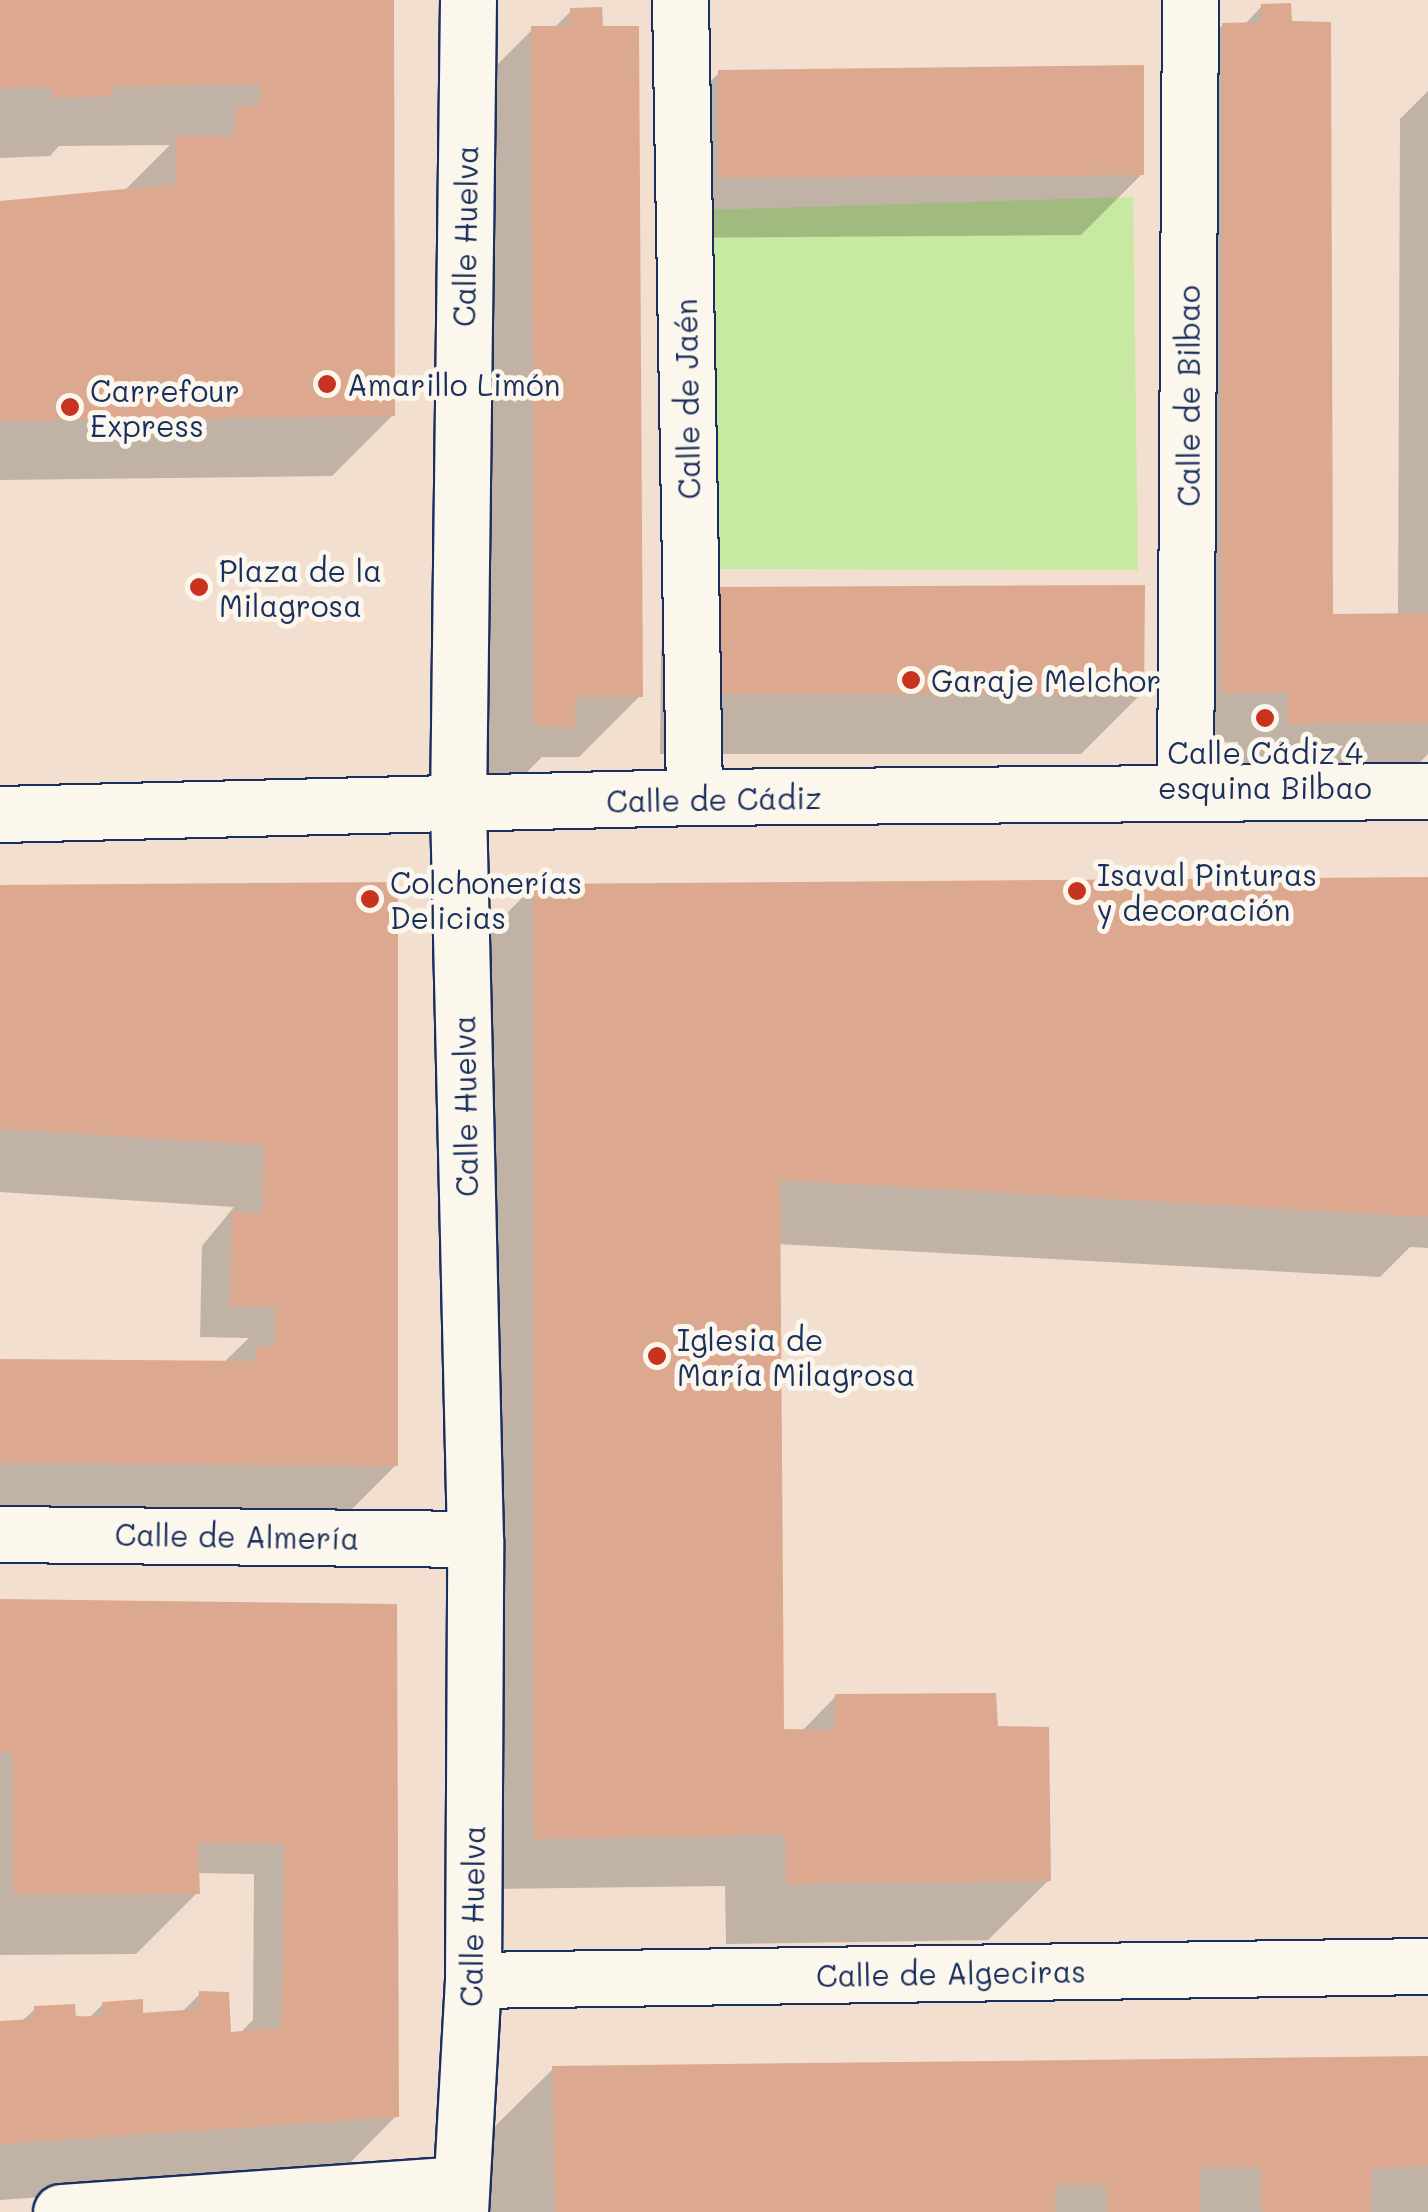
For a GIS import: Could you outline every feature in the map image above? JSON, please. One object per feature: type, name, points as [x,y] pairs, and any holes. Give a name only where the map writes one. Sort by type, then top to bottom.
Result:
[{"type":"street","name":"Calle Huelva","points":[[459,2198],[473,1980],[474,1539],[458,808],[468,0]]},
{"type":"street","name":"Calle de Jaén","points":[[680,0],[694,797]]},
{"type":"street","name":"Calle de Bilbao","points":[[1185,792],[1190,0]]},
{"type":"street","name":"Calle de Cádiz","points":[[0,814],[458,808],[694,797],[1428,791]]},
{"type":"street","name":"Calle de Almería","points":[[0,1534],[474,1539]]},
{"type":"street","name":"Calle de Algeciras","points":[[473,1980],[1428,1966]]},
{"type":"street","points":[[61,2212],[459,2198]]},
{"type":"green space","points":[[1133,197],[1138,570],[714,569],[702,210]]},
{"type":"building","points":[[0,0],[394,0],[395,416],[0,421],[0,201],[176,184],[175,136],[233,136],[236,107],[259,105],[260,84],[113,87],[113,96],[52,99],[52,87],[0,88]]},
{"type":"building","points":[[1291,3],[1292,21],[1331,22],[1333,614],[1428,613],[1428,723],[1287,724],[1288,692],[1221,693],[1222,23],[1260,22],[1261,4]]},
{"type":"building","points":[[602,7],[603,26],[639,26],[643,697],[575,697],[575,728],[534,726],[531,26],[569,26],[570,8]]},
{"type":"building","points":[[1144,65],[1144,175],[718,178],[718,70]]},
{"type":"building","points":[[1145,585],[1144,694],[720,694],[720,587]]},
{"type":"building","points":[[1428,877],[1428,1217],[780,1180],[784,1729],[834,1730],[835,1694],[996,1693],[998,1726],[1049,1727],[1051,1881],[786,1884],[785,1835],[534,1839],[533,884]]},
{"type":"building","points":[[398,882],[398,1466],[0,1463],[0,1359],[256,1361],[256,1346],[275,1347],[276,1307],[230,1307],[232,1212],[262,1213],[264,1145],[0,1129],[0,885]]},
{"type":"building","points":[[0,1599],[397,1604],[399,2117],[0,2144],[0,2021],[34,2019],[34,2006],[75,2004],[76,2017],[103,2015],[102,2002],[143,1999],[143,2013],[198,2009],[199,1991],[229,1992],[231,2032],[281,2028],[284,1844],[198,1843],[200,1894],[14,1895],[12,1752],[0,1752]]},
{"type":"building","points":[[1428,2056],[1428,2166],[1372,2169],[1371,2212],[1262,2212],[1261,2167],[1200,2167],[1200,2212],[1107,2212],[1106,2185],[1055,2185],[1055,2212],[555,2212],[552,2066]]},
{"type":"place","name":"Amarillo Limón","points":[[327,384]]},
{"type":"place","name":"Carrefour Express","points":[[70,407]]},
{"type":"place","name":"Plaza de la Milagrosa","points":[[199,587]]},
{"type":"place","name":"Garaje Melchor","points":[[911,680]]},
{"type":"place","name":"Calle Cádiz 4 esquina Bilbao","points":[[1265,718]]},
{"type":"place","name":"Isaval Pinturas y decoración","points":[[1077,891]]},
{"type":"place","name":"Colchonerías Delicias","points":[[370,899]]},
{"type":"place","name":"Iglesia de María Milagrosa","points":[[657,1356]]}]
